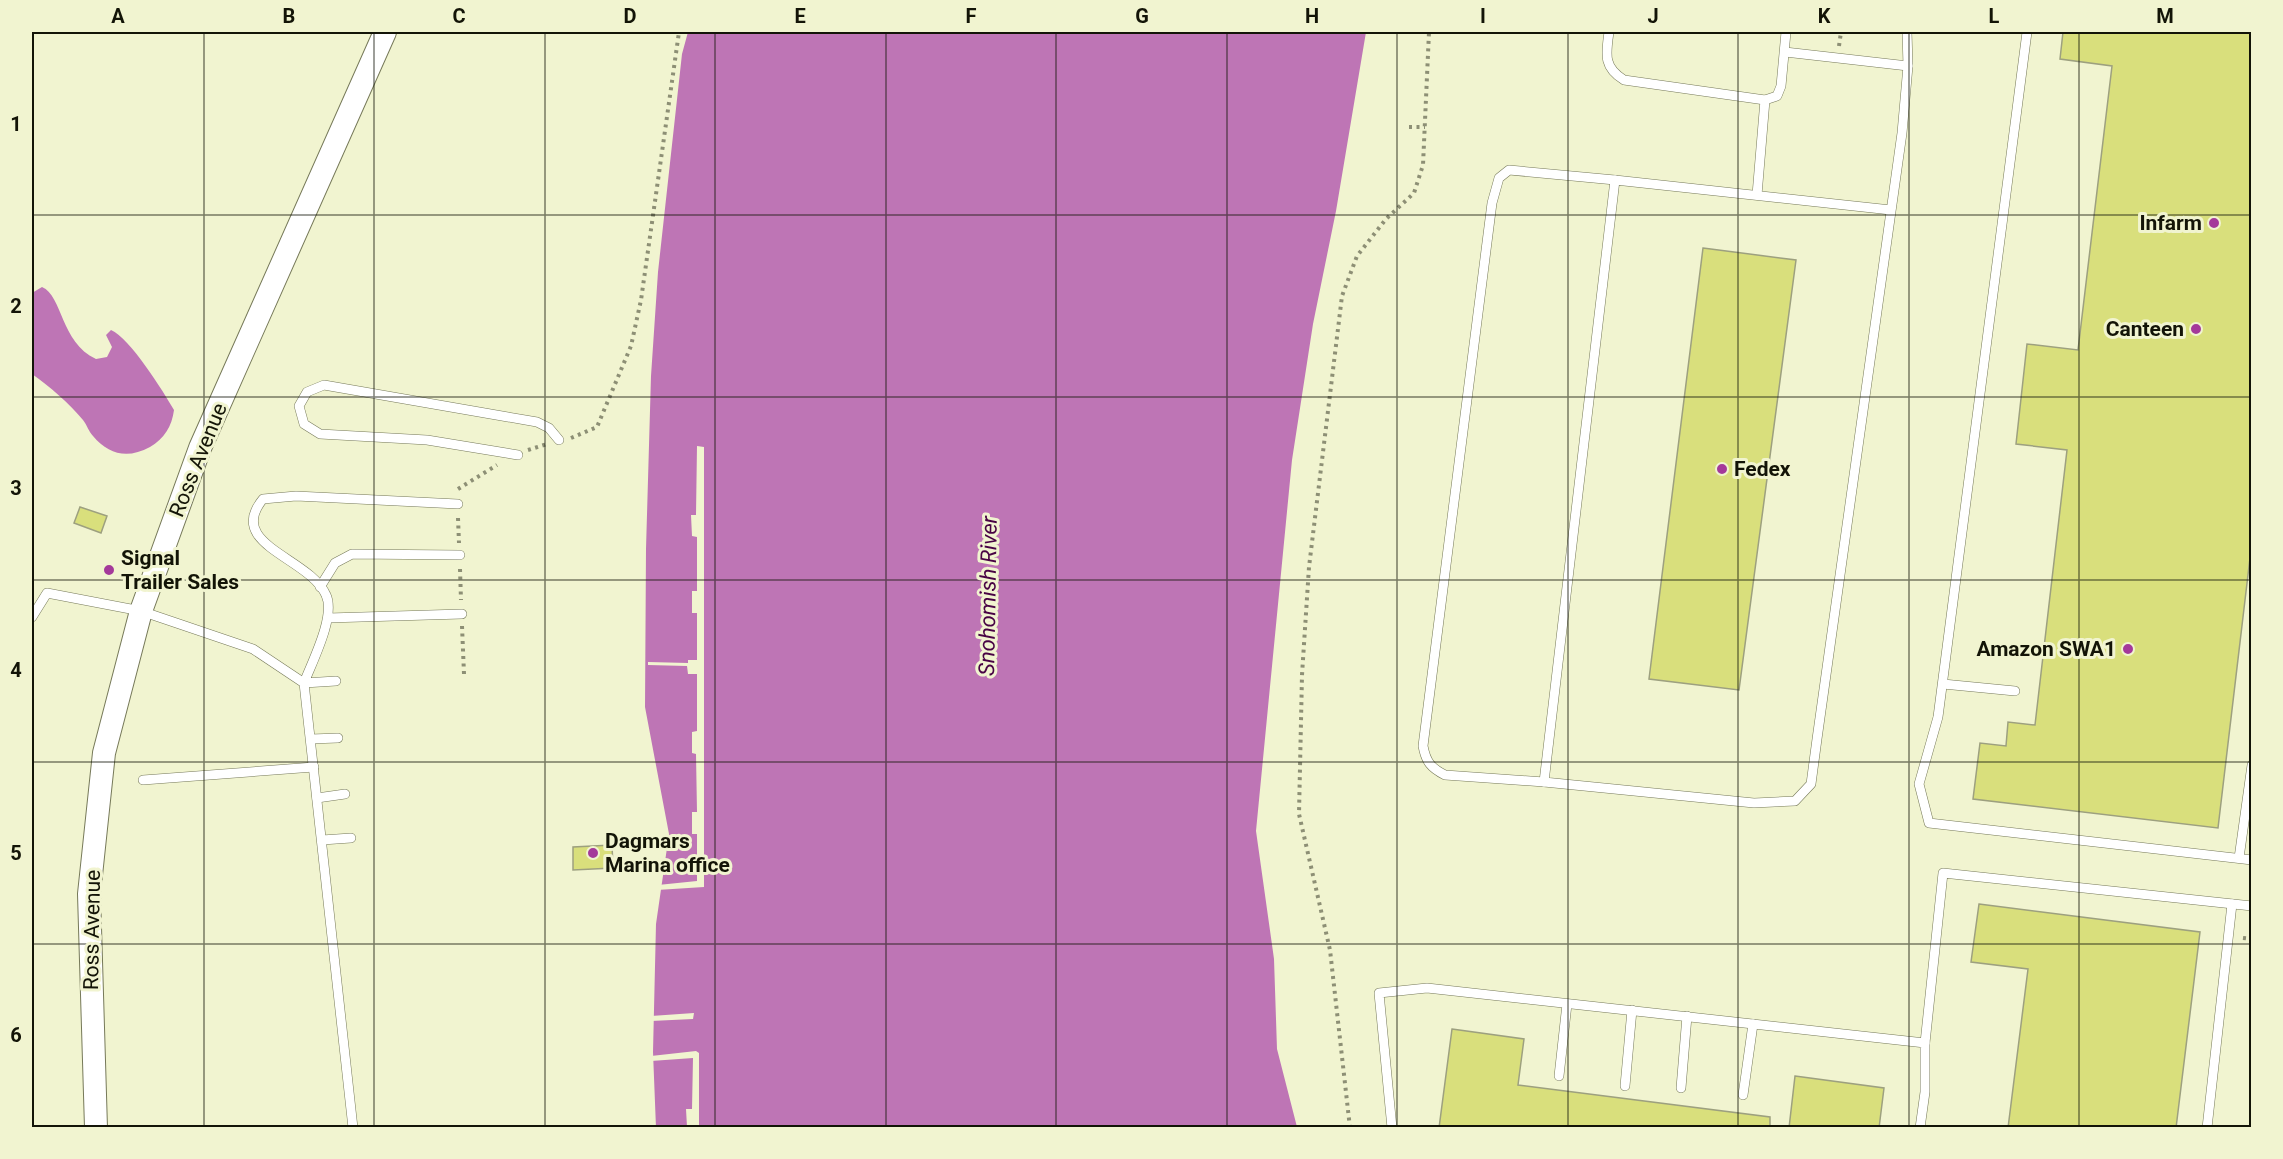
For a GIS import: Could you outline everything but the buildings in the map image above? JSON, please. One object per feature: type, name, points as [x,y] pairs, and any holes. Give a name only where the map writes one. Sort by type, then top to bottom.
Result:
[{"type":"street","name":"Ross Avenue","points":[[96,1128],[91,1022],[89,894],[104,753],[141,611],[200,448],[385,32]]},
{"type":"lane","points":[[1609,32],[1606,61],[1612,73],[1624,80],[1765,100],[1777,96],[1781,86],[1786,32]]},
{"type":"lane","points":[[1891,210],[1509,170],[1498,178],[1491,203],[1423,746],[1425,760],[1434,770],[1445,775],[1544,782],[1754,803],[1795,801],[1811,784],[1891,210],[1908,66],[1907,32]]},
{"type":"lane","points":[[2027,32],[1943,684],[1938,717],[1919,784],[1929,823],[2252,860]]},
{"type":"lane","points":[[1785,51],[1908,66]]},
{"type":"lane","points":[[1757,195],[1765,100]]},
{"type":"lane","points":[[1544,782],[1615,180]]},
{"type":"lane","points":[[518,455],[427,440],[320,434],[304,424],[298,406],[307,392],[324,385],[537,422],[549,428],[559,440]]},
{"type":"lane","points":[[353,1128],[304,683],[328,618],[327,596],[311,573],[270,549],[258,536],[253,526],[254,510],[263,499],[296,496],[458,504]]},
{"type":"lane","points":[[320,586],[335,563],[352,554],[460,555]]},
{"type":"lane","points":[[32,617],[47,593],[141,611],[253,649],[304,683],[336,681]]},
{"type":"lane","points":[[328,618],[462,614]]},
{"type":"lane","points":[[1943,684],[2015,691]]},
{"type":"lane","points":[[311,739],[338,738]]},
{"type":"lane","points":[[2240,858],[2252,765]]},
{"type":"lane","points":[[143,780],[314,767]]},
{"type":"lane","points":[[317,798],[345,794]]},
{"type":"lane","points":[[322,840],[351,838]]},
{"type":"lane","points":[[1920,1128],[1925,1092],[1925,1042],[1943,873],[2252,906]]},
{"type":"lane","points":[[2207,1128],[2232,904]]},
{"type":"lane","points":[[1392,1128],[1379,993],[1426,988],[1925,1042]]},
{"type":"lane","points":[[1559,1076],[1567,1004]]},
{"type":"lane","points":[[1625,1086],[1632,1010]]},
{"type":"lane","points":[[1681,1088],[1687,1016]]},
{"type":"lane","points":[[1743,1095],[1753,1024]]},
{"type":"path","points":[[464,674],[457,490],[472,478],[518,455],[559,440],[572,438],[597,427],[631,346],[641,300],[679,32]]},
{"type":"path","points":[[1350,1128],[1335,1014],[1330,950],[1299,814],[1302,675],[1309,567],[1342,296],[1357,256],[1386,219],[1414,193],[1423,165],[1429,32]]},
{"type":"path","points":[[1409,127],[1425,127]]},
{"type":"path","points":[[2243,938],[2252,939]]},
{"type":"water","name":"Snohomish River","points":[[688,32],[1366,32],[1336,211],[1313,324],[1292,460],[1256,831],[1274,959],[1277,1049],[1297,1127],[656,1128],[653,1052],[656,924],[669,834],[645,707],[646,549],[651,376],[658,272],[682,54]]},
{"type":"water","points":[[42,287],[49,292],[75,342],[84,351],[96,359],[107,357],[112,347],[106,335],[111,330],[127,343],[146,366],[174,410],[166,431],[155,444],[134,453],[112,451],[99,442],[72,408],[32,374],[32,293]]},
{"type":"pier","points":[[697,446],[704,447],[704,887],[657,890],[658,885],[697,881],[697,834],[692,834],[692,812],[697,812],[696,754],[692,753],[692,732],[697,731],[697,674],[688,674],[687,666],[648,665],[648,662],[688,663],[688,660],[697,660],[697,613],[692,613],[692,591],[697,591],[697,537],[692,536],[691,515],[696,515]]},
{"type":"pier","points":[[694,1013],[693,1019],[651,1021],[651,1016]]},
{"type":"pier","points":[[696,1051],[699,1053],[699,1127],[687,1127],[686,1109],[692,1109],[693,1058],[651,1061],[651,1056]]},
{"type":"place","name":"Infarm","points":[[2214,223]]},
{"type":"place","name":"Canteen","points":[[2196,329]]},
{"type":"place","name":"Fedex","points":[[1722,469]]},
{"type":"place","name":"Signal Trailer Sales","points":[[109,570]]},
{"type":"place","name":"Amazon SWA1","points":[[2128,649]]},
{"type":"place","name":"Dagmars Marina office","points":[[593,853]]}]
